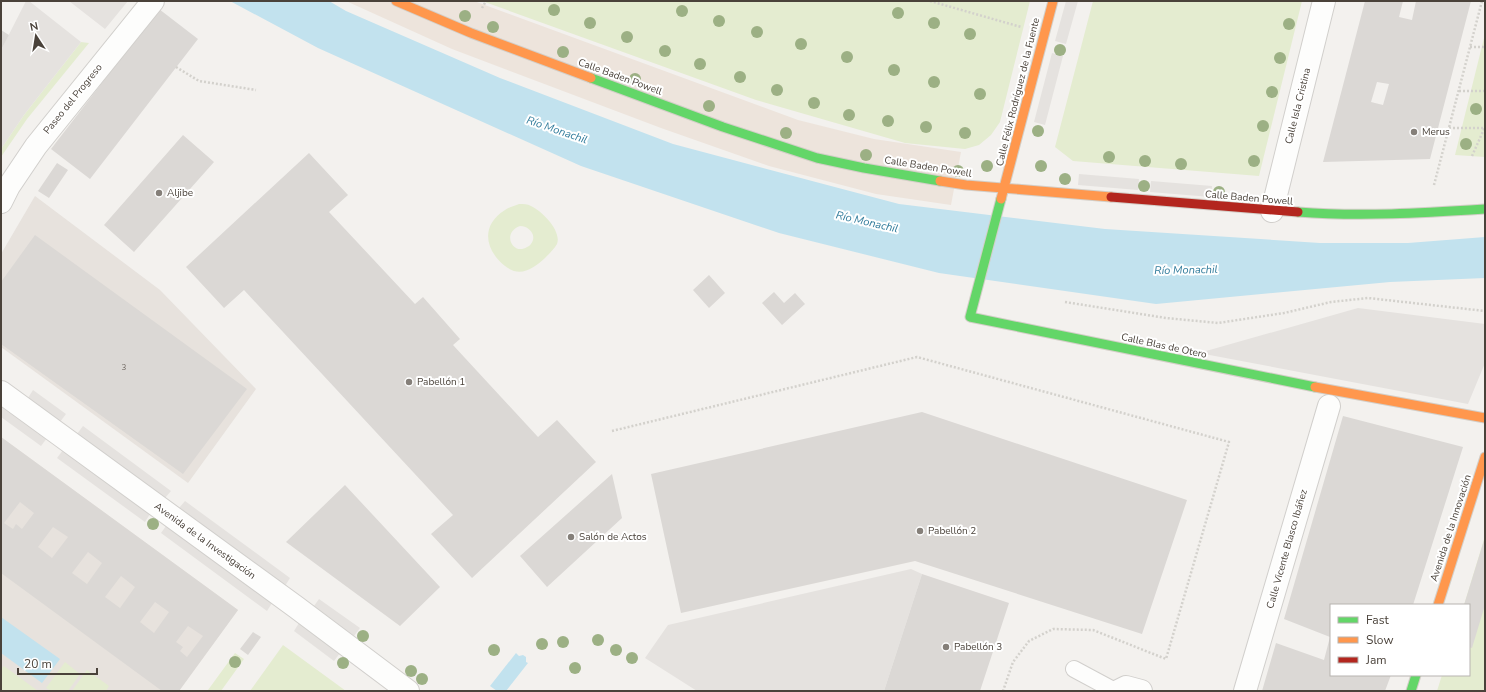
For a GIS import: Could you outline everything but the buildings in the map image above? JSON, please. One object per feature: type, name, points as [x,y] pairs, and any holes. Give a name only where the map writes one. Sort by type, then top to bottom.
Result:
[{"type":"main road","name":"Calle Baden Powell","points":[[396,1],[471,33],[723,127],[817,158],[864,168],[937,181],[1272,211],[1372,215],[1485,209]]},
{"type":"main road","name":"Calle Félix Rodríguez de la Fuente","points":[[1005,188],[1053,1]]},
{"type":"main road","name":"Calle Blas de Otero","points":[[1005,188],[997,212],[970,317],[1279,381],[1485,418]]},
{"type":"main road","name":"Avenida de la Innovación","points":[[1438,604],[1485,457]]},
{"type":"main road","points":[[1411,691],[1416,676]]},
{"type":"street","name":"Paseo del Progreso","points":[[1,202],[36,146],[153,1]]},
{"type":"street","name":"Calle Isla Cristina","points":[[1272,211],[1324,1]]},
{"type":"street","name":"Avenida de la Investigación","points":[[1,392],[296,607],[403,690]]},
{"type":"street","name":"Calle Vicente Blasco Ibáñez","points":[[1244,691],[1329,406]]},
{"type":"lane","points":[[1074,669],[1125,690]]},
{"type":"path","points":[[482,8],[486,1]]},
{"type":"path","points":[[930,1],[1027,28]]},
{"type":"path","points":[[1434,185],[1482,1]]},
{"type":"path","points":[[1470,47],[1485,47]]},
{"type":"path","points":[[176,67],[199,81],[256,90]]},
{"type":"path","points":[[1459,91],[1485,91]]},
{"type":"path","points":[[1449,128],[1485,128],[1472,156]]},
{"type":"path","points":[[1065,302],[1166,318],[1218,323],[1284,314],[1331,302],[1368,298],[1485,311]]},
{"type":"path","points":[[612,431],[917,357],[1229,442],[1166,659],[1093,630],[1053,629],[1029,641],[1013,662],[1003,691]]},
{"type":"shaded area","points":[[26,1],[29,1],[81,42],[24,115],[1,149],[1,50]]},
{"type":"shaded area","points":[[69,1],[128,1],[105,29]]},
{"type":"shaded area","points":[[346,1],[474,1],[798,120],[874,139],[961,152],[951,205],[876,194],[769,166],[661,128],[452,49]]},
{"type":"shaded area","points":[[1066,1],[1078,1],[1066,44],[1055,41]]},
{"type":"shaded area","points":[[1052,53],[1063,56],[1045,125],[1034,122]]},
{"type":"shaded area","points":[[1079,174],[1139,179],[1138,190],[1078,185]]},
{"type":"shaded area","points":[[1151,181],[1212,186],[1211,197],[1150,192]]},
{"type":"shaded area","points":[[35,196],[160,290],[256,389],[188,483],[1,347],[1,254]]},
{"type":"shaded area","points":[[1358,308],[1485,324],[1485,363],[1468,404],[1199,353]]},
{"type":"shaded area","points":[[33,390],[66,414],[60,422],[28,398]]},
{"type":"shaded area","points":[[1,405],[47,438],[41,446],[1,417]]},
{"type":"shaded area","points":[[83,426],[171,491],[165,498],[77,434]]},
{"type":"shaded area","points":[[1,437],[238,610],[179,691],[1,691]]},
{"type":"shaded area","points":[[63,450],[150,514],[145,522],[57,458]]},
{"type":"shaded area","points":[[185,501],[290,578],[285,586],[179,508]]},
{"type":"shaded area","points":[[166,526],[272,603],[267,611],[161,533]]},
{"type":"shaded area","points":[[911,569],[922,574],[884,691],[697,691],[645,658],[668,625]]},
{"type":"shaded area","points":[[319,599],[360,628],[354,636],[314,606]]},
{"type":"shaded area","points":[[299,623],[340,653],[334,661],[294,631]]},
{"type":"green space","points":[[482,1],[1030,1],[1000,122],[991,135],[979,145],[965,149],[905,143],[756,100]]},
{"type":"green space","points":[[1093,1],[1302,1],[1259,176],[1073,161],[1055,147]]},
{"type":"green space","points":[[1485,34],[1485,157],[1455,155]]},
{"type":"green space","points":[[81,42],[89,43],[27,119],[1,157],[1,149],[24,115]]},
{"type":"green space","points":[[519,204],[528,205],[540,212],[554,228],[558,239],[556,246],[545,258],[531,269],[521,272],[511,270],[498,259],[489,245],[488,237],[492,223],[497,216],[507,209]],"holes":[[[523,226],[532,232],[533,240],[528,247],[522,249],[514,246],[510,238],[514,229]]]},
{"type":"green space","points":[[1485,536],[1485,691],[1437,691],[1442,676],[1470,676],[1470,604],[1464,604]]},
{"type":"green space","points":[[283,645],[346,691],[250,691]]},
{"type":"green space","points":[[235,653],[244,659],[221,691],[208,690]]},
{"type":"green space","points":[[65,662],[80,674],[68,691],[51,691],[46,688]]},
{"type":"green space","points":[[4,666],[38,691],[1,691],[1,669]]},
{"type":"green space","points":[[87,670],[109,686],[106,691],[72,691]]},
{"type":"water","name":"Río Monachil","points":[[230,1],[329,1],[346,11],[500,78],[673,144],[899,204],[1105,229],[1320,243],[1408,243],[1485,237],[1485,278],[1390,282],[1156,304],[939,273],[779,233],[581,166],[318,48]]},
{"type":"water","points":[[1,617],[60,659],[42,683],[1,653]]},
{"type":"water","points":[[516,653],[519,656],[523,655],[526,657],[526,662],[528,663],[506,691],[497,691],[490,686]]},
{"type":"traffic: fast","points":[[591,78],[723,127],[817,158],[940,181]]},
{"type":"traffic: fast","points":[[1001,199],[970,317],[1315,387]]},
{"type":"traffic: fast","points":[[1298,212],[1368,214],[1485,209]]},
{"type":"traffic: fast","points":[[1411,691],[1416,676]]},
{"type":"traffic: slow","points":[[396,1],[471,33],[591,78]]},
{"type":"traffic: slow","points":[[1001,199],[1053,1]]},
{"type":"traffic: slow","points":[[940,181],[966,185],[1111,197]]},
{"type":"traffic: slow","points":[[1315,387],[1485,418]]},
{"type":"traffic: slow","points":[[1438,604],[1485,457]]},
{"type":"traffic: jam","points":[[1111,197],[1298,212]]},
{"type":"place","name":"Merus","points":[[1414,132]]},
{"type":"place","name":"Aljibe","points":[[159,193]]},
{"type":"place","name":"Pabellón 1","points":[[409,382]]},
{"type":"place","name":"Pabellón 2","points":[[920,531]]},
{"type":"place","name":"Salón de Actos","points":[[571,537]]},
{"type":"place","name":"Pabellón 3","points":[[946,647]]}]
